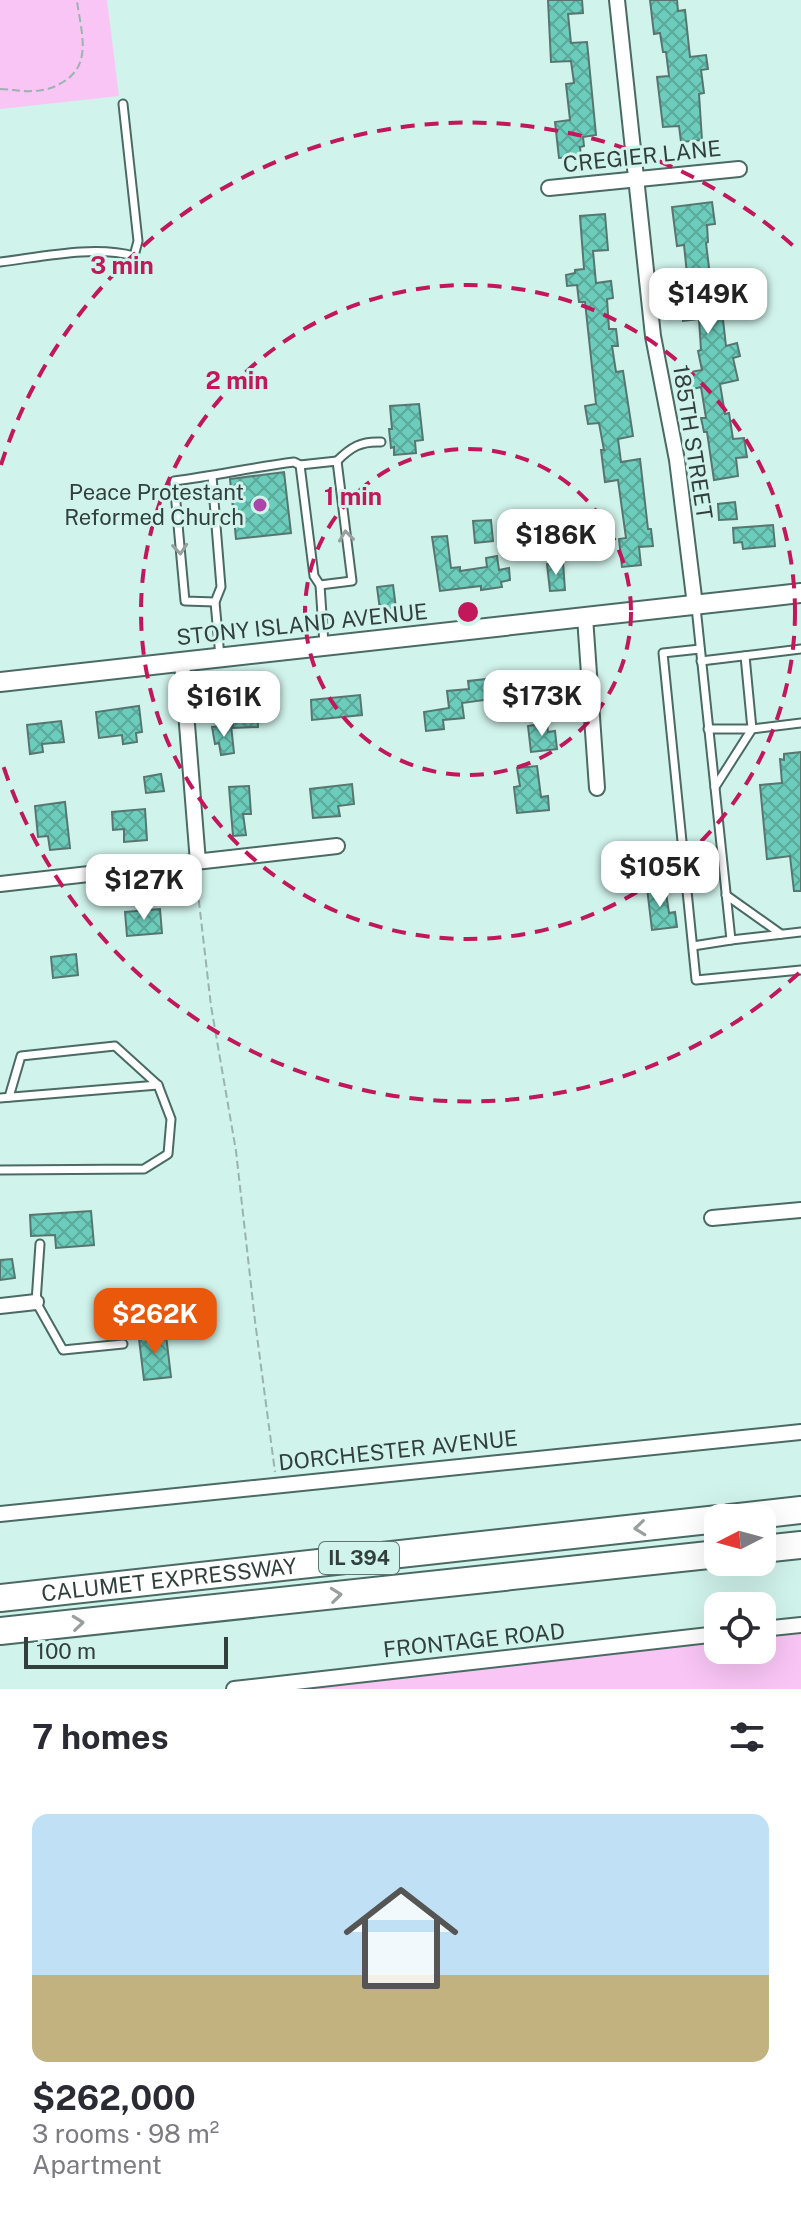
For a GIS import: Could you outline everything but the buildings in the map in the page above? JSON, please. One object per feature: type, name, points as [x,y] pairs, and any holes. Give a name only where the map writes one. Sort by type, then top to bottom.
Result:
[{"type":"highway","points":[[776,1513],[801,1510]]},
{"type":"highway","name":"CALUMET EXPRESSWAY","points":[[0,1598],[704,1521]]},
{"type":"highway","points":[[776,1548],[801,1545]]},
{"type":"highway","name":"CALUMET EXPRESSWAY","points":[[0,1631],[704,1556]]},
{"type":"street","name":"185TH STREET","points":[[617,0],[653,336],[677,460],[695,605]]},
{"type":"street","name":"CREGIER LANE","points":[[549,188],[739,169]]},
{"type":"street","name":"STONY ISLAND AVENUE","points":[[0,682],[801,593]]},
{"type":"street","points":[[585,617],[597,788]]},
{"type":"street","points":[[182,662],[196,862]]},
{"type":"street","points":[[0,884],[337,846]]},
{"type":"street","points":[[712,1218],[801,1210]]},
{"type":"street","points":[[0,1306],[36,1302]]},
{"type":"street","name":"DORCHESTER AVENUE","points":[[0,1514],[801,1432]]},
{"type":"street","points":[[776,1628],[801,1625]]},
{"type":"street","name":"FRONTAGE ROAD","points":[[234,1689],[704,1636]]},
{"type":"lane","points":[[0,262],[75,253],[115,252],[134,256],[138,241],[123,104]]},
{"type":"lane","points":[[215,602],[185,601],[174,481],[294,462],[300,465],[337,461],[351,447],[368,441],[381,442]]},
{"type":"lane","points":[[320,585],[352,581],[337,461]]},
{"type":"lane","points":[[300,465],[314,576],[320,585],[324,646]]},
{"type":"lane","points":[[212,476],[221,587],[215,602],[220,658]]},
{"type":"lane","points":[[695,605],[731,940]]},
{"type":"lane","points":[[700,649],[663,653],[696,980],[801,970]]},
{"type":"lane","points":[[701,661],[801,649]]},
{"type":"lane","points":[[715,787],[752,729],[745,656]]},
{"type":"lane","points":[[708,729],[752,729],[801,723]]},
{"type":"lane","points":[[726,895],[781,934]]},
{"type":"lane","points":[[693,946],[801,932]]},
{"type":"lane","points":[[0,1170],[144,1169],[168,1154],[171,1119],[158,1085],[115,1046],[21,1056],[9,1097]]},
{"type":"lane","points":[[0,1098],[158,1085]]},
{"type":"lane","points":[[40,1244],[36,1302],[63,1350],[123,1344]]},
{"type":"path","points":[[0,89],[43,90],[74,75],[83,55],[84,43],[77,0]]},
{"type":"path","points":[[196,862],[211,1006],[236,1151],[276,1485]]},
{"type":"shaded area","points":[[0,0],[107,0],[119,96],[0,109]]},
{"type":"shaded area","points":[[801,1634],[801,1689],[289,1689],[704,1645],[704,1664],[776,1664],[776,1637]]},
{"type":"place","name":"Peace Protestant Reformed Church","points":[[260,505]]}]
